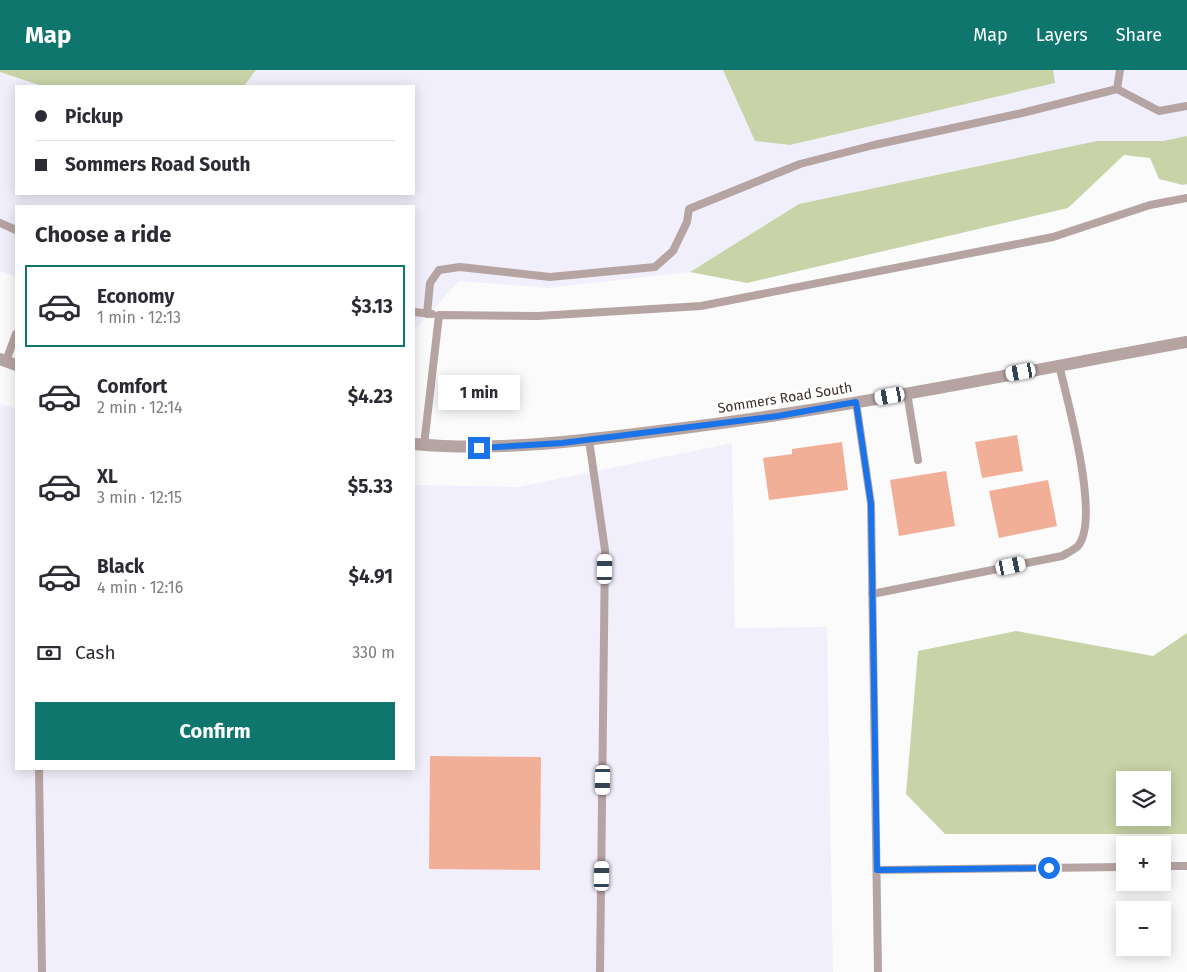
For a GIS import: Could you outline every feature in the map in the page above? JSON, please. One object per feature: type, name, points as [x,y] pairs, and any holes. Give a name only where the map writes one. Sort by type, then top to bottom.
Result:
[{"type":"street","name":"Sommers Road South","points":[[419,445],[479,448],[562,443],[778,416],[1187,342]]},
{"type":"lane","points":[[1117,89],[1120,70]]},
{"type":"lane","points":[[427,314],[430,283],[439,270],[460,267],[550,277],[655,267],[674,251],[687,222],[689,209],[800,164],[1117,89],[1159,111],[1187,106]]},
{"type":"lane","points":[[415,312],[439,315],[538,316],[701,306],[1053,237],[1150,205],[1187,198]]},
{"type":"lane","points":[[0,223],[15,230]]},
{"type":"lane","points":[[419,445],[439,315]]},
{"type":"lane","points":[[7,362],[15,337]]},
{"type":"lane","points":[[872,594],[1062,556],[1078,545],[1084,528],[1086,502],[1079,450],[1059,365]]},
{"type":"lane","points":[[906,393],[918,460]]},
{"type":"lane","points":[[856,402],[871,504],[878,972]]},
{"type":"lane","points":[[589,440],[605,550],[600,972]]},
{"type":"lane","points":[[39,770],[42,972]]},
{"type":"lane","points":[[1171,866],[1187,866]]},
{"type":"lane","points":[[877,870],[1116,867]]},
{"type":"shaded area","points":[[256,70],[723,70],[755,141],[790,145],[1055,83],[1053,70],[1187,70],[1187,136],[1163,141],[1097,141],[799,204],[690,272],[548,288],[459,281],[415,329],[415,205],[15,205],[15,277],[0,271],[0,72],[39,85],[15,85],[15,195],[415,195],[415,85],[245,85]]},
{"type":"shaded area","points":[[0,403],[15,409],[15,770],[415,770],[415,485],[519,487],[732,443],[735,628],[827,627],[833,972],[0,972]]},
{"type":"green space","points":[[0,70],[256,70],[245,85],[39,85],[0,72]]},
{"type":"green space","points":[[723,70],[1053,70],[1055,83],[790,145],[755,141]]},
{"type":"green space","points":[[1187,136],[1187,184],[1183,185],[1159,179],[1150,158],[1124,155],[1068,208],[747,283],[690,272],[799,204],[1097,141],[1163,141]]},
{"type":"green space","points":[[1016,631],[1153,656],[1187,633],[1187,834],[945,834],[906,794],[918,651]]},
{"type":"building","points":[[1017,435],[1023,471],[982,478],[975,442]]},
{"type":"building","points":[[842,442],[848,490],[769,500],[763,458],[792,454],[792,449]]},
{"type":"building","points":[[946,471],[955,526],[899,536],[890,480]]},
{"type":"building","points":[[1048,480],[1057,526],[999,538],[989,491]]},
{"type":"building","points":[[430,756],[541,757],[540,870],[429,869]]},
{"type":"route","points":[[479,448],[562,443],[778,416],[856,402],[871,504],[877,870],[1049,868]]}]
